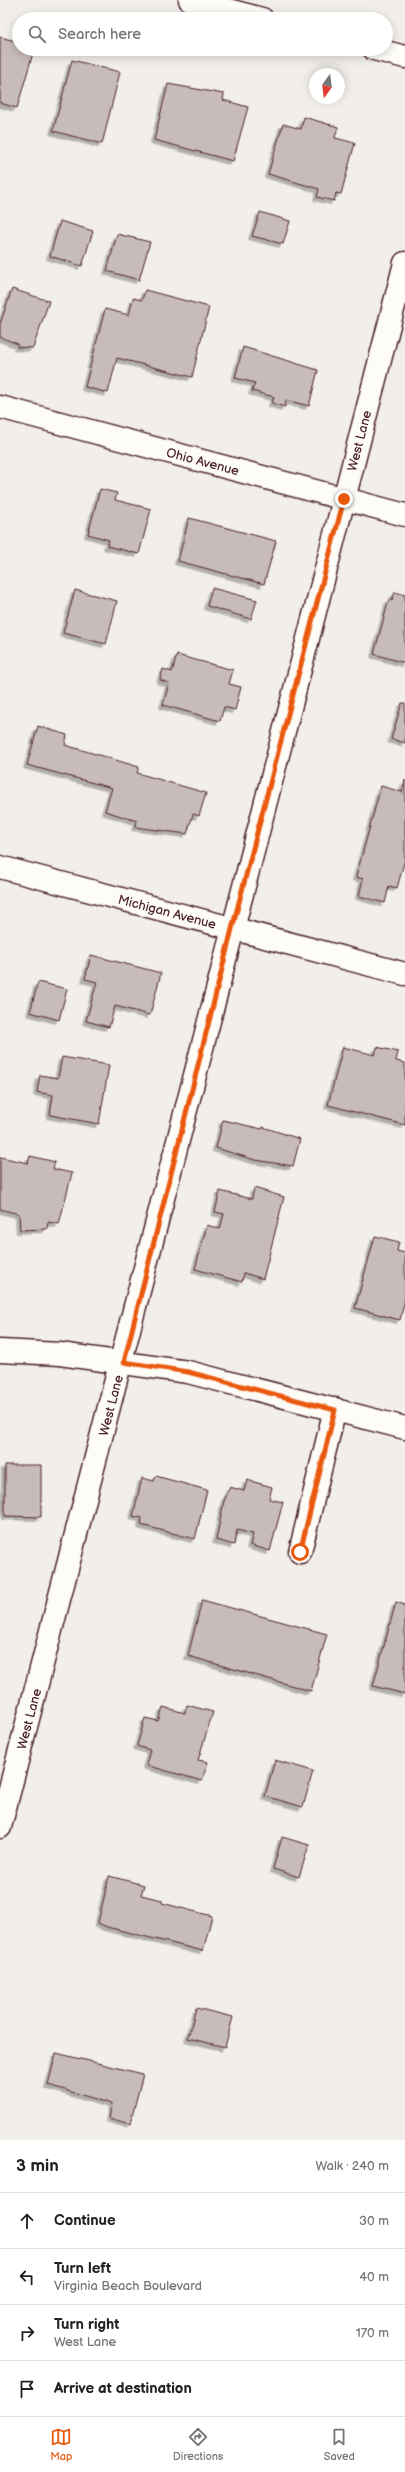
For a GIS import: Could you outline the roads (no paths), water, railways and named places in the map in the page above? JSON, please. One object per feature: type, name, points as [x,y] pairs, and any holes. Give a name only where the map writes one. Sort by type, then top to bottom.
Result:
[{"type":"street","points":[[190,0],[235,12]]},
{"type":"street","points":[[393,54],[405,57]]},
{"type":"street","name":"West Lane","points":[[0,1827],[124,1362],[232,929],[405,263]]},
{"type":"street","name":"Ohio Avenue","points":[[0,407],[405,515]]},
{"type":"street","name":"Michigan Avenue","points":[[0,867],[405,974]]},
{"type":"street","points":[[0,1350],[60,1354],[188,1372],[405,1428]]},
{"type":"street","points":[[300,1552],[335,1410]]}]
